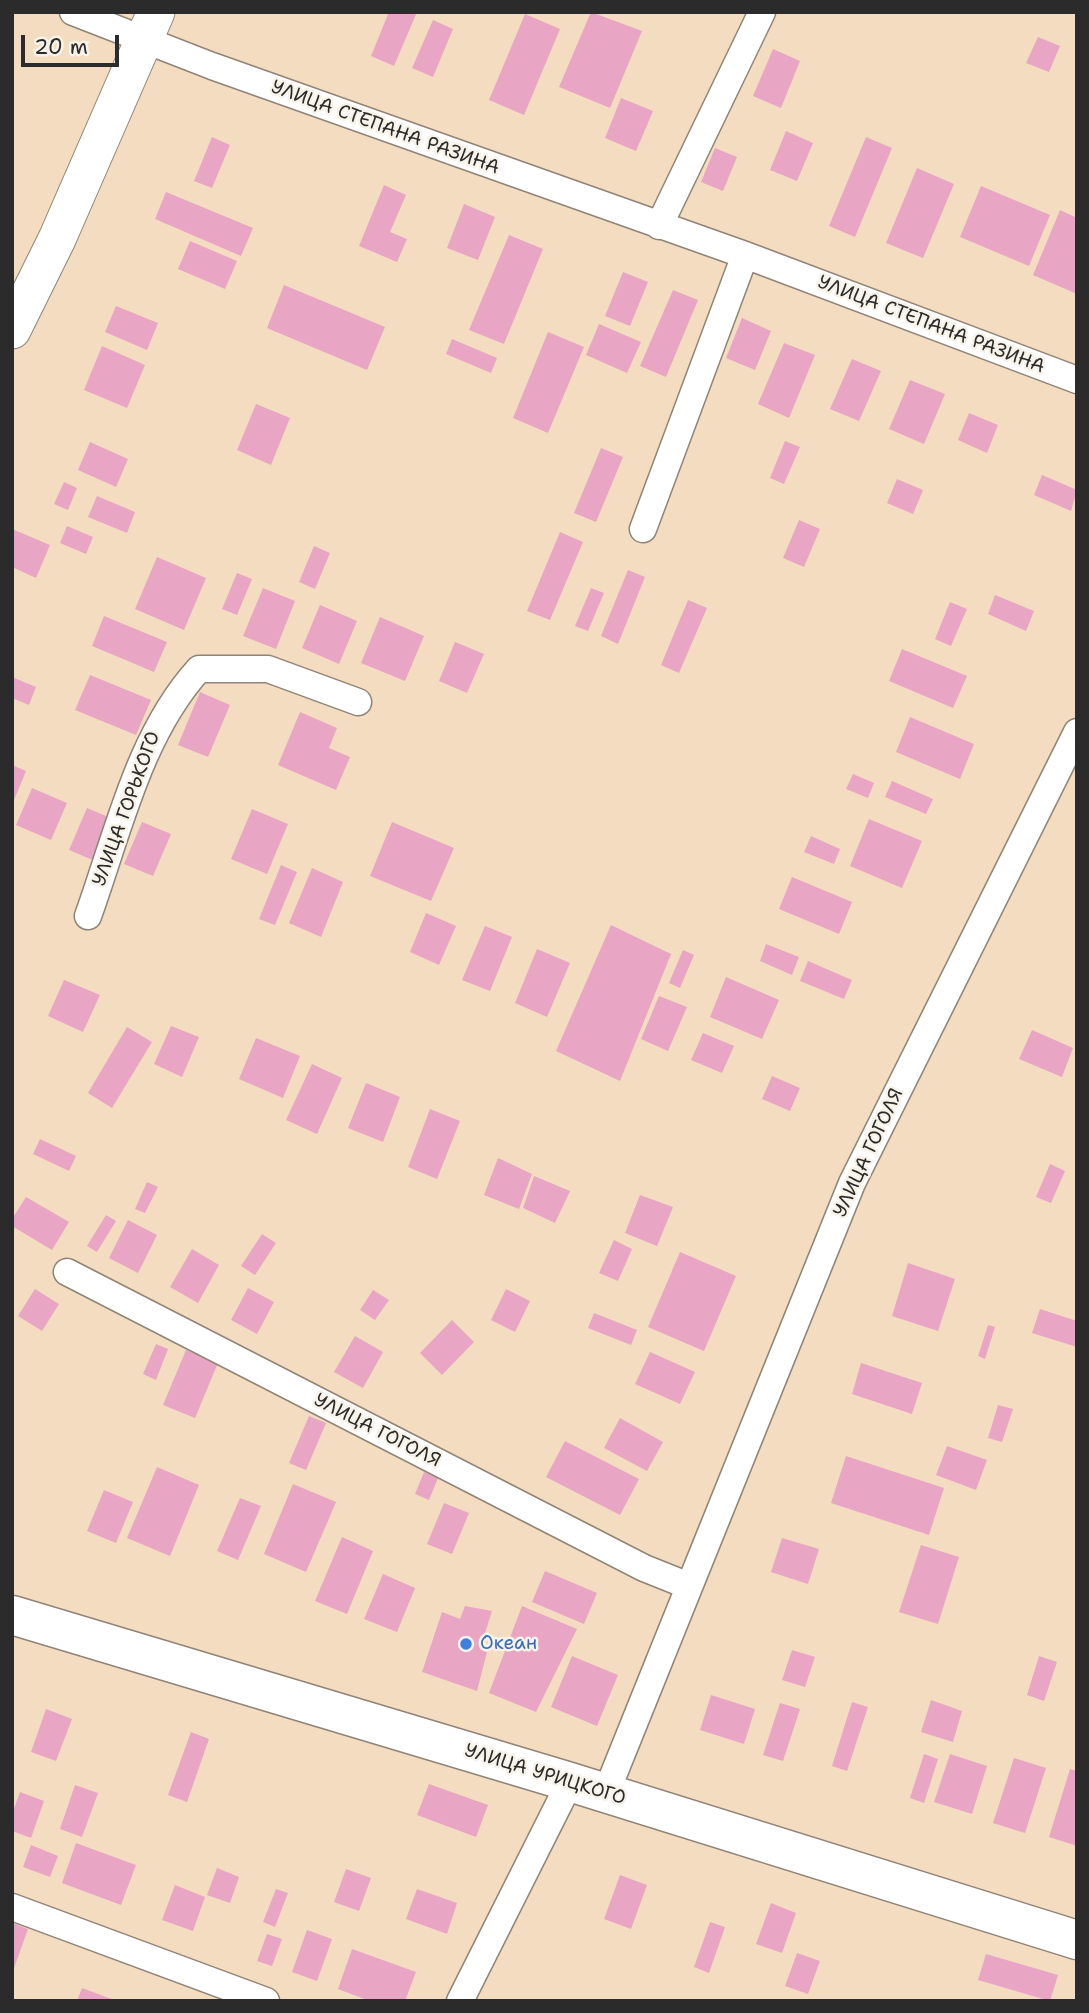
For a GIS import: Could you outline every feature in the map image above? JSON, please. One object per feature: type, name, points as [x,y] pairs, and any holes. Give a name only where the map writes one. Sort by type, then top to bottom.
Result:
[{"type":"main road","points":[[12,330],[57,239],[150,26]]},
{"type":"main road","name":"УЛИЦА УРИЦКОГО","points":[[12,1615],[570,1782],[1077,1940]]},
{"type":"street","name":"УЛИЦА СТЕПАНА РАЗИНА","points":[[73,12],[150,26],[659,226],[1077,380]]},
{"type":"street","points":[[659,226],[762,12]]},
{"type":"street","points":[[643,529],[745,256]]},
{"type":"street","name":"УЛИЦА ГОРЬКОГО","points":[[88,916],[155,729],[181,689],[198,669],[268,669],[358,702]]},
{"type":"street","name":"УЛИЦА ГОГОЛЯ","points":[[606,1793],[852,1182],[1077,732]]},
{"type":"street","name":"УЛИЦА ГОГОЛЯ","points":[[68,1272],[644,1569],[689,1586]]},
{"type":"street","points":[[460,2001],[570,1782]]},
{"type":"street","points":[[12,1907],[266,2001]]},
{"type":"building","points":[[389,12],[417,12],[394,66],[371,56]]},
{"type":"building","points":[[591,12],[642,31],[610,108],[559,87]]},
{"type":"building","points":[[525,14],[560,29],[524,115],[489,100]]},
{"type":"building","points":[[433,20],[453,29],[433,77],[412,68]]},
{"type":"building","points":[[1038,37],[1060,46],[1049,72],[1026,63]]},
{"type":"building","points":[[773,49],[800,61],[781,108],[753,96]]},
{"type":"building","points":[[621,98],[653,111],[636,151],[605,138]]},
{"type":"building","points":[[786,131],[813,143],[797,181],[770,170]]},
{"type":"building","points":[[212,137],[230,145],[212,188],[194,181]]},
{"type":"building","points":[[866,137],[892,148],[855,237],[829,226]]},
{"type":"building","points":[[715,148],[737,157],[723,191],[701,182]]},
{"type":"building","points":[[917,168],[954,184],[923,258],[886,243]]},
{"type":"building","points":[[384,185],[406,195],[390,232],[407,239],[397,262],[359,246]]},
{"type":"building","points":[[981,186],[1050,215],[1029,266],[960,237]]},
{"type":"building","points":[[166,192],[253,228],[241,256],[155,219]]},
{"type":"building","points":[[464,204],[495,217],[478,260],[447,248]]},
{"type":"building","points":[[1060,210],[1077,218],[1077,294],[1033,275]]},
{"type":"building","points":[[509,235],[543,249],[504,344],[469,330]]},
{"type":"building","points":[[190,241],[237,261],[225,289],[178,269]]},
{"type":"building","points":[[623,272],[648,282],[630,326],[605,316]]},
{"type":"building","points":[[284,285],[385,327],[367,370],[267,328]]},
{"type":"building","points":[[673,290],[698,300],[666,377],[640,366]]},
{"type":"building","points":[[116,306],[158,323],[147,350],[105,332]]},
{"type":"building","points":[[742,318],[771,331],[755,370],[726,358]]},
{"type":"building","points":[[599,324],[641,342],[627,373],[586,355]]},
{"type":"building","points":[[548,332],[584,347],[548,433],[513,418]]},
{"type":"building","points":[[452,339],[497,358],[491,373],[446,354]]},
{"type":"building","points":[[784,343],[815,355],[789,418],[758,404]]},
{"type":"building","points":[[102,346],[145,365],[127,408],[84,390]]},
{"type":"building","points":[[852,359],[881,371],[859,421],[830,409]]},
{"type":"building","points":[[910,380],[945,394],[924,444],[889,429]]},
{"type":"building","points":[[256,404],[290,418],[271,465],[237,450]]},
{"type":"building","points":[[969,413],[998,425],[987,453],[958,440]]},
{"type":"building","points":[[785,441],[800,447],[784,484],[770,478]]},
{"type":"building","points":[[90,442],[128,459],[116,487],[78,470]]},
{"type":"building","points":[[601,448],[623,457],[596,522],[574,513]]},
{"type":"building","points":[[1042,475],[1077,490],[1071,511],[1034,495]]},
{"type":"building","points":[[897,479],[923,490],[913,514],[887,503]]},
{"type":"building","points":[[64,482],[77,488],[68,510],[54,504]]},
{"type":"building","points":[[97,496],[135,512],[127,533],[88,517]]},
{"type":"building","points":[[799,520],[820,529],[804,567],[783,558]]},
{"type":"building","points":[[67,526],[93,537],[86,554],[60,543]]},
{"type":"building","points":[[12,529],[50,545],[36,578],[12,567]]},
{"type":"building","points":[[560,532],[583,542],[550,620],[527,611]]},
{"type":"building","points":[[314,546],[330,553],[315,589],[299,582]]},
{"type":"building","points":[[157,557],[206,578],[184,630],[135,609]]},
{"type":"building","points":[[628,570],[645,577],[618,644],[601,636]]},
{"type":"building","points":[[237,573],[252,579],[237,615],[222,609]]},
{"type":"building","points":[[263,588],[295,601],[276,649],[243,636]]},
{"type":"building","points":[[591,588],[604,593],[588,631],[575,626]]},
{"type":"building","points":[[995,595],[1034,611],[1026,631],[988,614]]},
{"type":"building","points":[[688,600],[707,608],[679,673],[661,665]]},
{"type":"building","points":[[950,602],[967,609],[951,646],[935,639]]},
{"type":"building","points":[[320,605],[357,621],[339,664],[302,648]]},
{"type":"building","points":[[104,616],[167,642],[154,672],[92,646]]},
{"type":"building","points":[[380,617],[424,636],[405,681],[361,663]]},
{"type":"building","points":[[455,642],[484,654],[467,693],[439,681]]},
{"type":"building","points":[[902,649],[967,676],[953,708],[889,681]]},
{"type":"building","points":[[90,675],[151,700],[136,735],[75,710]]},
{"type":"building","points":[[12,677],[36,687],[29,705],[12,698]]},
{"type":"building","points":[[200,692],[230,705],[208,757],[178,745]]},
{"type":"building","points":[[300,712],[337,728],[329,748],[350,757],[336,790],[278,765]]},
{"type":"building","points":[[910,717],[974,744],[960,779],[896,752]]},
{"type":"building","points":[[12,765],[26,771],[12,805]]},
{"type":"building","points":[[853,774],[874,783],[868,798],[846,789]]},
{"type":"building","points":[[892,781],[933,799],[926,814],[885,797]]},
{"type":"building","points":[[32,788],[67,803],[51,840],[16,825]]},
{"type":"building","points":[[87,808],[113,819],[95,861],[69,850]]},
{"type":"building","points":[[252,809],[288,824],[267,874],[231,859]]},
{"type":"building","points":[[869,819],[922,841],[902,888],[850,866]]},
{"type":"building","points":[[142,822],[171,834],[153,876],[124,864]]},
{"type":"building","points":[[392,822],[454,848],[431,901],[370,876]]},
{"type":"building","points":[[811,836],[840,849],[834,864],[804,852]]},
{"type":"building","points":[[281,865],[297,872],[275,925],[259,919]]},
{"type":"building","points":[[312,868],[343,882],[321,937],[289,923]]},
{"type":"building","points":[[792,877],[852,902],[839,934],[779,909]]},
{"type":"building","points":[[426,913],[456,926],[439,965],[410,952]]},
{"type":"building","points":[[611,925],[671,954],[620,1081],[556,1051]]},
{"type":"building","points":[[485,926],[512,937],[490,991],[462,980]]},
{"type":"building","points":[[766,944],[799,957],[792,975],[760,961]]},
{"type":"building","points":[[537,949],[570,963],[547,1017],[515,1003]]},
{"type":"building","points":[[683,950],[694,955],[680,988],[669,983]]},
{"type":"building","points":[[808,961],[852,980],[844,999],[800,981]]},
{"type":"building","points":[[726,977],[779,1000],[762,1039],[710,1017]]},
{"type":"building","points":[[64,980],[100,995],[83,1032],[48,1016]]},
{"type":"building","points":[[659,996],[687,1007],[668,1051],[641,1039]]},
{"type":"building","points":[[171,1026],[199,1037],[182,1077],[154,1064]]},
{"type":"building","points":[[127,1027],[152,1042],[112,1108],[88,1093]]},
{"type":"building","points":[[1032,1030],[1073,1048],[1062,1077],[1019,1059]]},
{"type":"building","points":[[703,1033],[734,1046],[722,1073],[691,1060]]},
{"type":"building","points":[[256,1038],[300,1056],[283,1098],[239,1079]]},
{"type":"building","points":[[312,1064],[342,1078],[317,1134],[286,1120]]},
{"type":"building","points":[[772,1076],[800,1088],[790,1111],[762,1099]]},
{"type":"building","points":[[366,1083],[400,1097],[383,1142],[348,1128]]},
{"type":"building","points":[[430,1109],[460,1121],[437,1179],[408,1167]]},
{"type":"building","points":[[40,1139],[76,1156],[69,1171],[33,1154]]},
{"type":"building","points":[[498,1158],[532,1174],[519,1209],[484,1195]]},
{"type":"building","points":[[1050,1164],[1065,1171],[1051,1203],[1036,1197]]},
{"type":"building","points":[[534,1176],[570,1191],[555,1223],[523,1208]]},
{"type":"building","points":[[147,1182],[158,1187],[145,1213],[135,1209]]},
{"type":"building","points":[[640,1195],[673,1207],[657,1246],[625,1233]]},
{"type":"building","points":[[26,1197],[69,1222],[52,1250],[12,1226],[12,1219]]},
{"type":"building","points":[[106,1215],[116,1221],[97,1252],[87,1246]]},
{"type":"building","points":[[128,1220],[157,1235],[138,1273],[109,1258]]},
{"type":"building","points":[[262,1234],[276,1243],[255,1275],[241,1266]]},
{"type":"building","points":[[614,1240],[632,1249],[618,1281],[599,1273]]},
{"type":"building","points":[[192,1249],[219,1265],[198,1303],[170,1287]]},
{"type":"building","points":[[680,1252],[736,1276],[704,1351],[648,1327]]},
{"type":"building","points":[[908,1263],[955,1279],[938,1331],[892,1316]]},
{"type":"building","points":[[248,1288],[274,1302],[257,1334],[231,1320]]},
{"type":"building","points":[[35,1289],[59,1304],[42,1331],[18,1316]]},
{"type":"building","points":[[506,1289],[530,1301],[515,1332],[491,1320]]},
{"type":"building","points":[[373,1290],[389,1300],[375,1320],[360,1310]]},
{"type":"building","points":[[1040,1309],[1077,1321],[1077,1347],[1032,1333]]},
{"type":"building","points":[[594,1313],[637,1330],[631,1345],[588,1328]]},
{"type":"building","points":[[452,1320],[474,1342],[442,1375],[420,1353]]},
{"type":"building","points":[[988,1325],[995,1327],[985,1359],[978,1356]]},
{"type":"building","points":[[355,1336],[383,1352],[363,1388],[334,1372]]},
{"type":"building","points":[[156,1344],[168,1349],[156,1380],[143,1374]]},
{"type":"building","points":[[186,1350],[218,1363],[195,1418],[163,1405]]},
{"type":"building","points":[[650,1352],[695,1372],[680,1404],[635,1384]]},
{"type":"building","points":[[861,1363],[922,1383],[912,1414],[852,1394]]},
{"type":"building","points":[[998,1405],[1013,1409],[1002,1442],[988,1438]]},
{"type":"building","points":[[309,1416],[326,1423],[306,1470],[289,1463]]},
{"type":"building","points":[[620,1418],[663,1442],[647,1471],[604,1448]]},
{"type":"building","points":[[565,1441],[639,1479],[620,1515],[546,1477]]},
{"type":"building","points":[[947,1446],[987,1460],[976,1490],[936,1475]]},
{"type":"building","points":[[846,1456],[944,1488],[929,1535],[831,1503]]},
{"type":"building","points":[[157,1467],[199,1485],[170,1556],[127,1538]]},
{"type":"building","points":[[424,1472],[438,1478],[429,1500],[415,1494]]},
{"type":"building","points":[[293,1484],[336,1502],[306,1572],[264,1554]]},
{"type":"building","points":[[104,1490],[133,1502],[116,1543],[87,1531]]},
{"type":"building","points":[[240,1498],[261,1506],[238,1560],[217,1551]]},
{"type":"building","points":[[444,1503],[469,1513],[452,1554],[427,1544]]},
{"type":"building","points":[[342,1537],[373,1551],[347,1614],[315,1601]]},
{"type":"building","points":[[782,1538],[819,1549],[808,1584],[771,1572]]},
{"type":"building","points":[[921,1545],[959,1557],[938,1624],[899,1612]]},
{"type":"building","points":[[545,1571],[597,1593],[584,1624],[532,1602]]},
{"type":"building","points":[[383,1574],[415,1588],[397,1632],[364,1619]]},
{"type":"building","points":[[465,1606],[492,1611],[480,1649],[487,1652],[477,1691],[422,1672],[442,1612],[460,1619]]},
{"type":"building","points":[[522,1606],[577,1629],[536,1712],[489,1693]]},
{"type":"building","points":[[792,1650],[815,1657],[805,1687],[782,1680]]},
{"type":"building","points":[[572,1656],[618,1675],[597,1726],[551,1707]]},
{"type":"building","points":[[1039,1656],[1057,1662],[1044,1701],[1027,1695]]},
{"type":"building","points":[[711,1695],[755,1709],[744,1744],[700,1730]]},
{"type":"building","points":[[931,1700],[962,1711],[953,1742],[921,1732]]},
{"type":"building","points":[[852,1702],[868,1707],[847,1771],[832,1766]]},
{"type":"building","points":[[780,1703],[800,1709],[783,1761],[763,1755]]},
{"type":"building","points":[[46,1709],[72,1719],[56,1761],[31,1752]]},
{"type":"building","points":[[191,1732],[209,1739],[187,1802],[168,1795]]},
{"type":"building","points":[[924,1754],[938,1759],[924,1803],[910,1798]]},
{"type":"building","points":[[950,1754],[987,1766],[972,1814],[934,1802]]},
{"type":"building","points":[[1014,1758],[1046,1768],[1025,1833],[993,1823]]},
{"type":"building","points":[[1070,1769],[1077,1771],[1077,1846],[1049,1837]]},
{"type":"building","points":[[429,1784],[488,1805],[476,1837],[417,1815]]},
{"type":"building","points":[[75,1785],[98,1793],[82,1837],[60,1829]]},
{"type":"building","points":[[20,1792],[44,1801],[31,1838],[12,1831],[12,1814]]},
{"type":"building","points":[[76,1843],[136,1865],[121,1905],[62,1883]]},
{"type":"building","points":[[31,1845],[58,1856],[50,1877],[23,1867]]},
{"type":"building","points":[[217,1868],[239,1877],[230,1903],[207,1895]]},
{"type":"building","points":[[346,1869],[371,1878],[359,1911],[334,1902]]},
{"type":"building","points":[[620,1875],[647,1885],[631,1929],[604,1919]]},
{"type":"building","points":[[175,1885],[205,1897],[193,1931],[162,1920]]},
{"type":"building","points":[[276,1889],[288,1893],[275,1927],[263,1922]]},
{"type":"building","points":[[417,1889],[457,1903],[447,1934],[406,1919]]},
{"type":"building","points":[[771,1903],[796,1913],[782,1953],[756,1944]]},
{"type":"building","points":[[710,1922],[725,1927],[709,1973],[694,1967]]},
{"type":"building","points":[[12,1923],[28,1929],[13,1971],[12,1971]]},
{"type":"building","points":[[307,1930],[332,1939],[317,1981],[292,1972]]},
{"type":"building","points":[[267,1934],[282,1939],[272,1966],[257,1961]]},
{"type":"building","points":[[352,1949],[416,1972],[405,2001],[370,2001],[338,1989]]},
{"type":"building","points":[[797,1953],[820,1961],[808,1994],[785,1986]]},
{"type":"building","points":[[986,1954],[1058,1975],[1050,2001],[978,1980]]},
{"type":"building","points":[[82,1988],[114,2000],[114,2001],[77,2001]]},
{"type":"place","name":"Океан","points":[[466,1644]]}]
